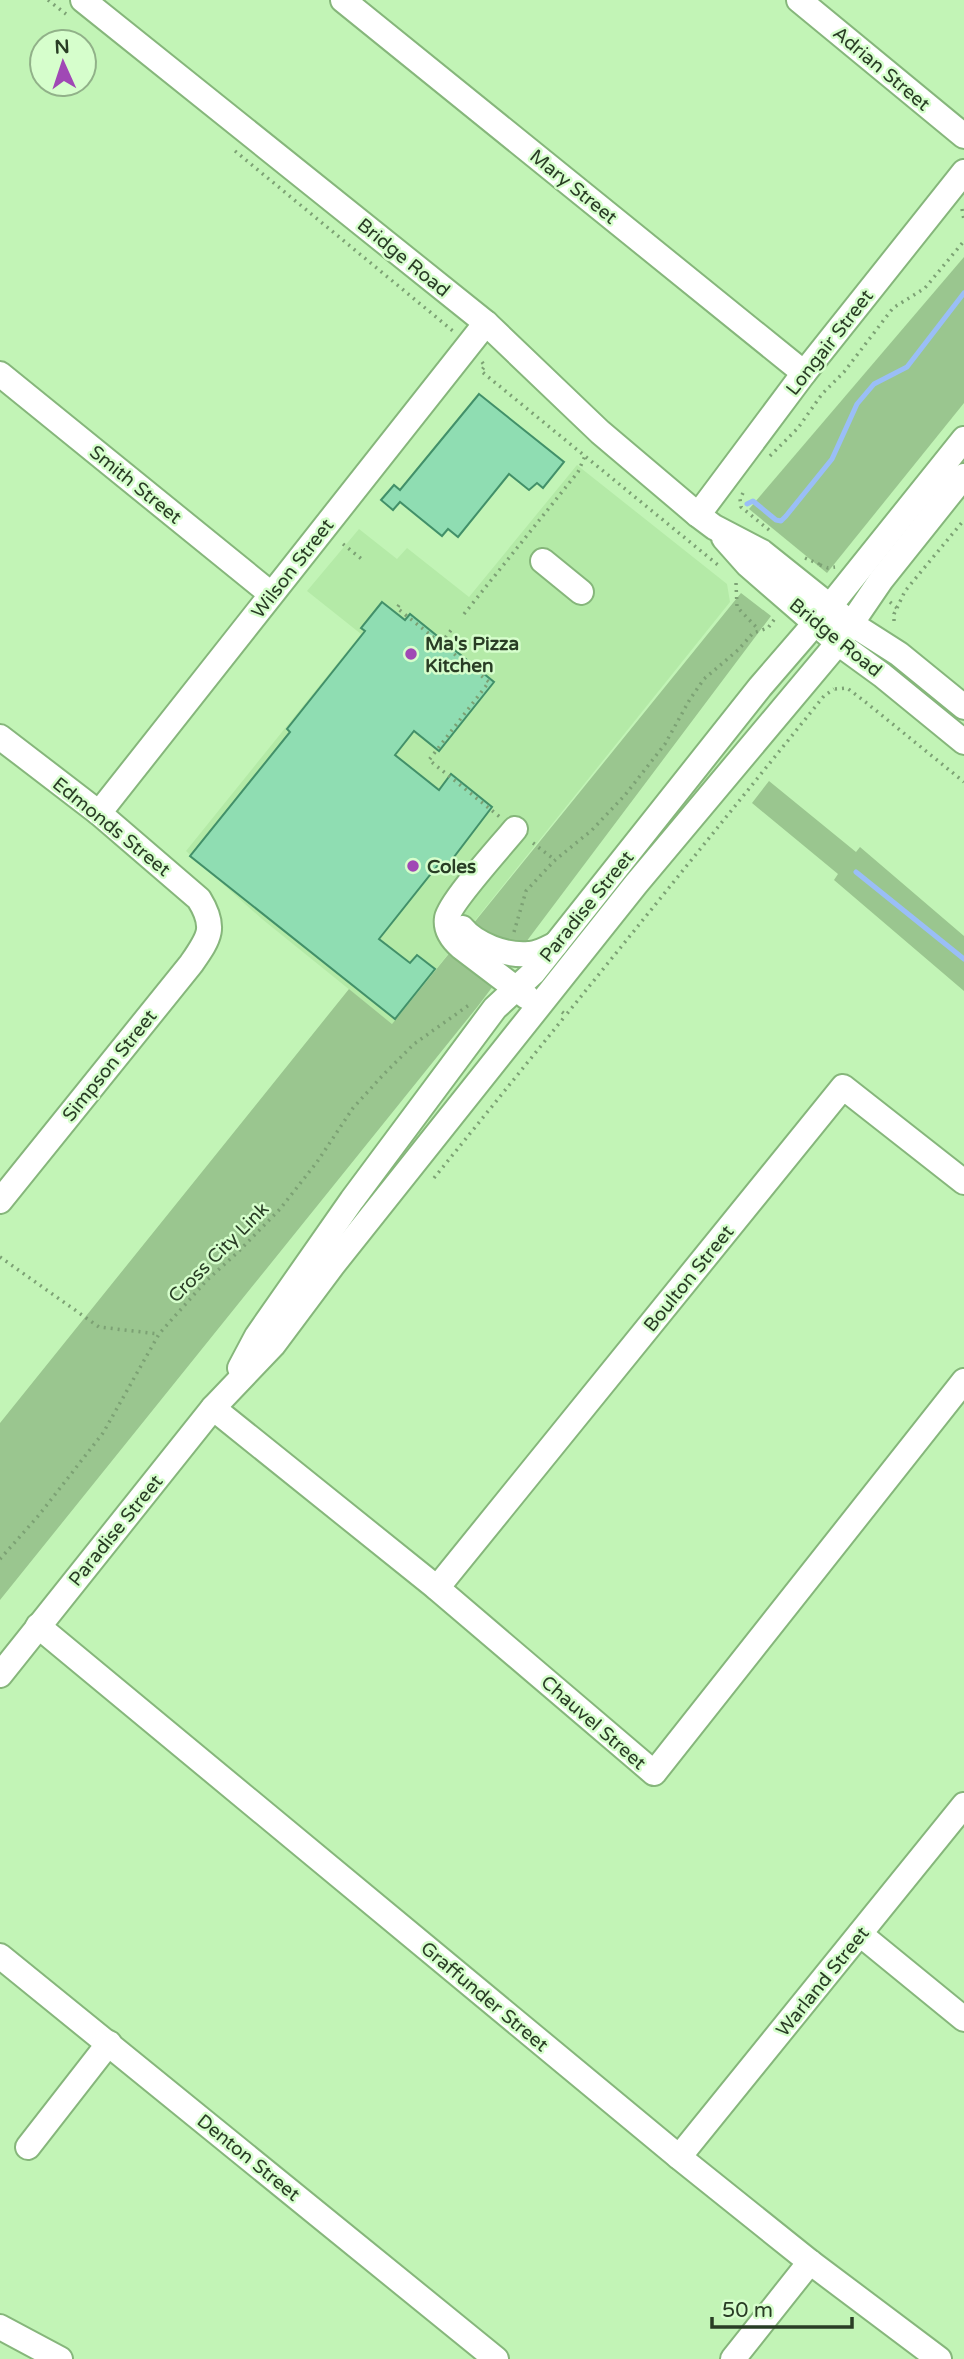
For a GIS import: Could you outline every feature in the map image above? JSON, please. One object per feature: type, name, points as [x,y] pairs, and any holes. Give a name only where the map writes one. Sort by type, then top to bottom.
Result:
[{"type":"street","name":"Mary Street","points":[[343,0],[804,373]]},
{"type":"street","name":"Adrian Street","points":[[800,0],[964,136]]},
{"type":"street","name":"Bridge Road","points":[[76,9],[486,323],[600,432],[706,521],[762,552],[822,614],[845,633],[882,675],[964,742]]},
{"type":"street","name":"Longair Street","points":[[706,521],[804,373],[964,172]]},
{"type":"street","name":"Wilson Street","points":[[99,813],[486,323]]},
{"type":"street","name":"Smith Street","points":[[0,374],[271,594]]},
{"type":"street","name":"Paradise Street","points":[[230,1387],[257,1336],[352,1200],[495,1008],[533,973],[760,687],[964,439]]},
{"type":"street","name":"Paradise Street","points":[[0,1675],[230,1387],[273,1345],[332,1266],[550,1008],[636,884],[845,633],[881,580],[964,475]]},
{"type":"street","points":[[543,561],[581,592]]},
{"type":"street","name":"Bridge Road","points":[[845,633],[899,654],[964,706]]},
{"type":"street","name":"Edmonds Street","points":[[2,742],[99,813],[200,900],[212,925]]},
{"type":"street","points":[[519,831],[454,905],[447,919],[449,933],[454,940],[516,988],[550,1008]]},
{"type":"street","points":[[454,905],[458,923],[469,936],[497,950],[529,954],[556,943]]},
{"type":"street","name":"Simpson Street","points":[[0,1201],[191,964],[204,946],[212,925]]},
{"type":"street","name":"Boulton Street","points":[[437,1588],[843,1087],[964,1182]]},
{"type":"street","name":"Chauvel Street","points":[[213,1408],[437,1588],[654,1773],[964,1381]]},
{"type":"street","name":"Graffunder Street","points":[[38,1626],[679,2157],[810,2262],[939,2359]]},
{"type":"street","name":"Warland Street","points":[[679,2157],[964,1805]]},
{"type":"street","points":[[860,1934],[964,2018]]},
{"type":"street","name":"Denton Street","points":[[0,1956],[496,2359]]},
{"type":"street","points":[[28,2147],[109,2043]]},
{"type":"street","points":[[733,2359],[810,2262]]},
{"type":"street","points":[[0,2327],[60,2359]]},
{"type":"path","points":[[48,0],[76,9]]},
{"type":"path","points":[[230,148],[457,334]]},
{"type":"path","points":[[964,204],[964,220]]},
{"type":"path","points":[[764,464],[798,428],[822,394],[844,372],[893,307],[925,288],[964,241]]},
{"type":"path","points":[[480,360],[485,366],[481,371],[727,572]]},
{"type":"path","points":[[464,614],[578,472],[585,456]]},
{"type":"path","points":[[740,499],[746,488]]},
{"type":"path","points":[[895,629],[893,619],[900,599],[910,583],[964,520]]},
{"type":"path","points":[[343,544],[365,562]]},
{"type":"path","points":[[733,578],[736,583],[737,607],[759,630]]},
{"type":"path","points":[[889,602],[897,608]]},
{"type":"path","points":[[399,605],[397,608],[489,682],[429,760],[555,860]]},
{"type":"path","points":[[513,934],[526,891],[555,860],[592,830],[625,795],[665,744],[704,679],[738,650],[753,633],[764,629],[780,612]]},
{"type":"path","points":[[440,643],[452,629]]},
{"type":"path","points":[[764,629],[771,635]]},
{"type":"path","points":[[434,1178],[833,687],[846,688],[863,700],[964,782]]},
{"type":"path","points":[[863,700],[867,694]]},
{"type":"path","name":"Cross City Link","points":[[0,1559],[103,1433],[159,1334],[206,1281],[280,1209],[353,1108],[383,1075],[414,1044],[471,1003]]},
{"type":"path","points":[[550,1008],[566,1015]]},
{"type":"path","points":[[0,1258],[99,1327],[159,1334]]},
{"type":"shaded area","points":[[964,257],[964,403],[827,573],[749,509]]},
{"type":"shaded area","points":[[577,465],[727,584],[730,602],[392,1024],[262,919],[186,851],[361,634],[307,591],[359,529],[397,559],[407,548],[469,597]]},
{"type":"shaded area","points":[[741,593],[771,616],[478,1006],[0,1600],[0,1423],[349,989],[392,1024]]},
{"type":"shaded area","points":[[769,781],[856,852],[860,847],[964,936],[964,991],[834,880],[838,874],[752,803]]},
{"type":"building","points":[[479,394],[564,462],[543,488],[537,483],[529,490],[509,474],[458,537],[448,529],[442,536],[400,502],[393,510],[381,500],[394,485],[400,490]]},
{"type":"building","points":[[382,602],[405,620],[410,614],[494,682],[439,751],[414,731],[395,755],[439,790],[451,774],[492,807],[444,870],[438,865],[379,939],[410,963],[417,955],[435,969],[395,1019],[190,856],[290,732],[287,729],[365,631],[361,628]]},
{"type":"waterway","points":[[747,504],[753,501],[781,521],[832,459],[857,404],[874,384],[907,367],[964,293]]},
{"type":"waterway","points":[[856,872],[964,959]]},
{"type":"place","name":"Ma's Pizza Kitchen","points":[[411,654]]},
{"type":"place","name":"Coles","points":[[413,866]]}]
